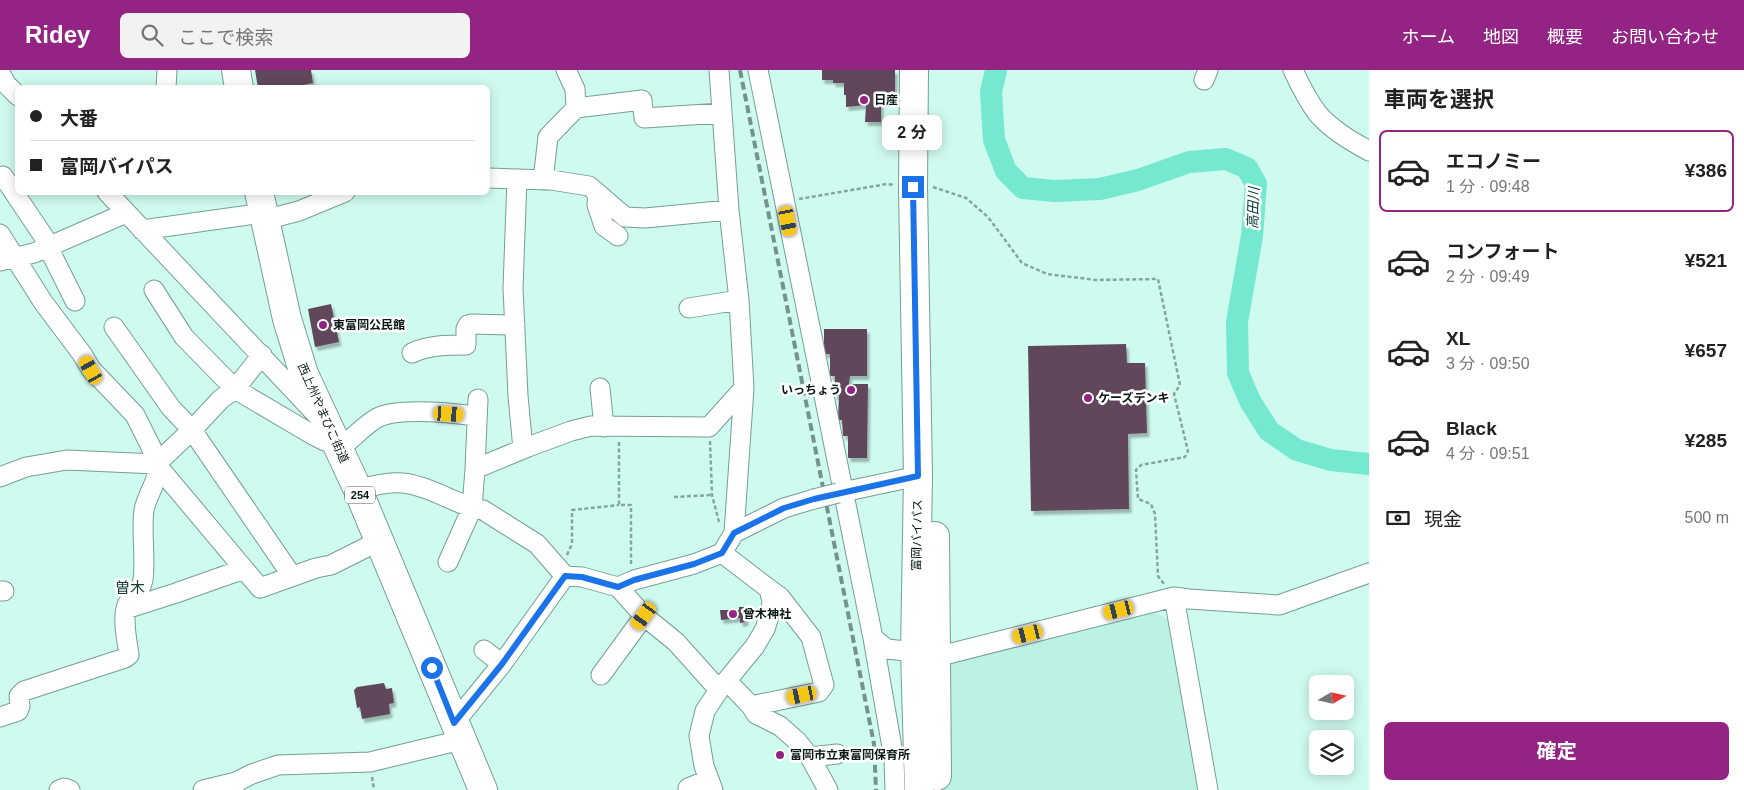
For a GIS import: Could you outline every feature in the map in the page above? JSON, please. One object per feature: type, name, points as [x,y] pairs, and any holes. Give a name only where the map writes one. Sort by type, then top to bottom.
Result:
[{"type":"highway","points":[[236,70],[238,85]]},
{"type":"highway","name":"富岡バイパス","points":[[914,70],[922,187],[935,474],[919,790]]},
{"type":"highway","name":"富岡バイパス","points":[[931,70],[922,187],[918,476],[925,654],[937,790]]},
{"type":"highway","name":"西上州やまびこ街道","points":[[262,208],[287,319],[304,374],[358,490],[483,790]]},
{"type":"street","points":[[166,70],[166,85]]},
{"type":"street","points":[[566,70],[575,89],[576,108]]},
{"type":"street","points":[[719,70],[729,210],[740,300],[744,388],[729,543],[769,589],[780,597],[811,637],[824,685],[819,692],[751,706]]},
{"type":"street","points":[[758,70],[840,493],[873,638],[894,758],[896,790]]},
{"type":"street","points":[[1293,70],[1301,87],[1319,114],[1346,138],[1369,151]]},
{"type":"street","points":[[0,73],[7,85],[15,93]]},
{"type":"street","points":[[543,180],[548,137],[576,108],[642,100],[644,118],[722,113]]},
{"type":"street","points":[[3,176],[15,194]]},
{"type":"street","points":[[490,178],[543,180],[589,186],[625,217],[645,218],[729,210]]},
{"type":"street","points":[[517,179],[513,288],[523,449]]},
{"type":"street","points":[[598,194],[597,205],[604,226],[618,236]]},
{"type":"street","points":[[15,195],[49,246],[75,301]]},
{"type":"street","points":[[110,195],[264,358],[333,439]]},
{"type":"street","points":[[142,230],[262,208],[299,211],[338,195]]},
{"type":"street","points":[[8,259],[34,253],[126,213]]},
{"type":"street","points":[[0,234],[8,259],[82,354],[91,370],[135,414],[152,449],[159,471],[144,509],[144,569],[141,589],[127,603],[126,609],[125,623],[129,655],[125,658],[24,691],[19,696],[20,706],[18,711],[0,717]]},
{"type":"street","points":[[154,290],[184,337],[235,389],[325,441],[333,439],[348,443],[375,419],[384,415],[401,412],[455,414],[477,408],[472,508],[448,562]]},
{"type":"street","points":[[688,308],[740,300]]},
{"type":"street","points":[[412,353],[420,349],[466,345],[466,329],[472,324],[515,325]]},
{"type":"street","points":[[114,327],[170,408],[192,430],[292,576]]},
{"type":"street","points":[[157,465],[221,398],[235,389],[264,358],[292,337]]},
{"type":"street","points":[[600,388],[612,426]]},
{"type":"street","points":[[475,469],[571,431],[591,426],[710,427],[744,388]]},
{"type":"street","points":[[0,477],[26,467],[67,460],[157,465],[260,588],[316,568],[331,565],[379,541]]},
{"type":"street","points":[[358,490],[379,484],[400,482],[427,488],[472,508],[482,510],[537,544],[561,571],[582,577],[626,583],[694,564],[784,508],[814,499],[918,476]]},
{"type":"street","points":[[126,609],[244,569]]},
{"type":"street","points":[[203,790],[234,786],[252,774],[278,765],[370,762],[457,731],[561,571]]},
{"type":"street","points":[[873,638],[887,649],[925,654],[1174,597],[1279,605],[1369,573]]},
{"type":"street","points":[[626,583],[644,616],[724,685],[732,686],[756,714],[780,726],[797,741],[810,757],[828,790]]},
{"type":"street","points":[[688,788],[711,785],[704,766],[699,736],[705,710],[755,646],[765,629],[772,601],[769,589]]},
{"type":"street","points":[[1174,597],[1208,790]]},
{"type":"street","points":[[601,675],[644,616]]},
{"type":"street","points":[[484,650],[502,664]]},
{"type":"street","points":[[810,757],[837,754]]},
{"type":"street","points":[[59,790],[64,788],[70,790]]},
{"type":"path","points":[[785,202],[887,184],[922,187],[966,198],[988,217],[1022,263],[1047,274],[1096,280],[1158,278],[1180,385],[1174,394],[1188,451],[1185,457],[1141,465],[1136,470],[1138,499],[1151,504],[1155,514],[1158,576],[1174,597]]},
{"type":"path","points":[[612,426],[619,505]]},
{"type":"path","points":[[710,427],[712,495],[723,536],[729,543]]},
{"type":"path","points":[[674,497],[712,495]]},
{"type":"path","points":[[561,571],[572,544],[572,510],[631,505],[631,567],[626,583]]},
{"type":"shaded area","points":[[1152,610],[1169,621],[1200,790],[945,790],[946,675],[955,659]]},
{"type":"building","points":[[255,70],[311,70],[313,83],[304,85],[258,85]]},
{"type":"building","name":"日産","points":[[822,70],[895,70],[895,96],[881,96],[881,122],[865,122],[866,105],[846,107],[844,83],[822,80]]},
{"type":"building","name":"東富岡公民館","points":[[331,304],[339,342],[315,347],[308,309]]},
{"type":"building","name":"いっちょう","points":[[824,329],[867,329],[867,376],[850,376],[849,384],[868,384],[867,458],[848,458],[848,436],[843,436],[842,420],[838,420],[839,396],[834,396],[835,376],[830,376],[830,354],[824,354]]},
{"type":"building","name":"ケーズデンキ","points":[[1126,344],[1127,363],[1145,363],[1147,433],[1128,434],[1129,509],[1031,511],[1028,346]]},
{"type":"building","name":"曾木神社","points":[[739,607],[746,607],[746,622],[740,623],[740,618],[721,620],[720,610],[739,610]]},
{"type":"building","points":[[384,683],[386,689],[392,688],[394,703],[389,704],[390,714],[362,719],[360,707],[357,708],[354,690],[357,687]]},
{"type":"waterway","name":"高田川","points":[[996,70],[991,92],[994,140],[1006,171],[1023,188],[1055,191],[1100,189],[1138,180],[1189,162],[1226,159],[1247,168],[1256,184],[1252,236],[1237,322],[1238,373],[1250,401],[1269,431],[1297,450],[1331,460],[1369,464]]},
{"type":"railway","points":[[740,70],[874,744],[876,790]]},
{"type":"place","name":"日産","points":[[864,100]]},
{"type":"place","name":"東富岡公民館","points":[[323,325]]},
{"type":"place","name":"いっちょう","points":[[851,390]]},
{"type":"place","name":"ケーズデンキ","points":[[1088,398]]},
{"type":"place","name":"曾木神社","points":[[733,614]]},
{"type":"place","name":"富岡市立東富岡保育所","points":[[780,755]]},
{"type":"district","name":"曽木","points":[[130,587]]},
{"type":"route","points":[[432,668],[454,723],[502,664],[565,576],[582,577],[618,587],[634,580],[694,564],[722,553],[734,533],[784,508],[814,499],[918,476],[913,187]]}]
